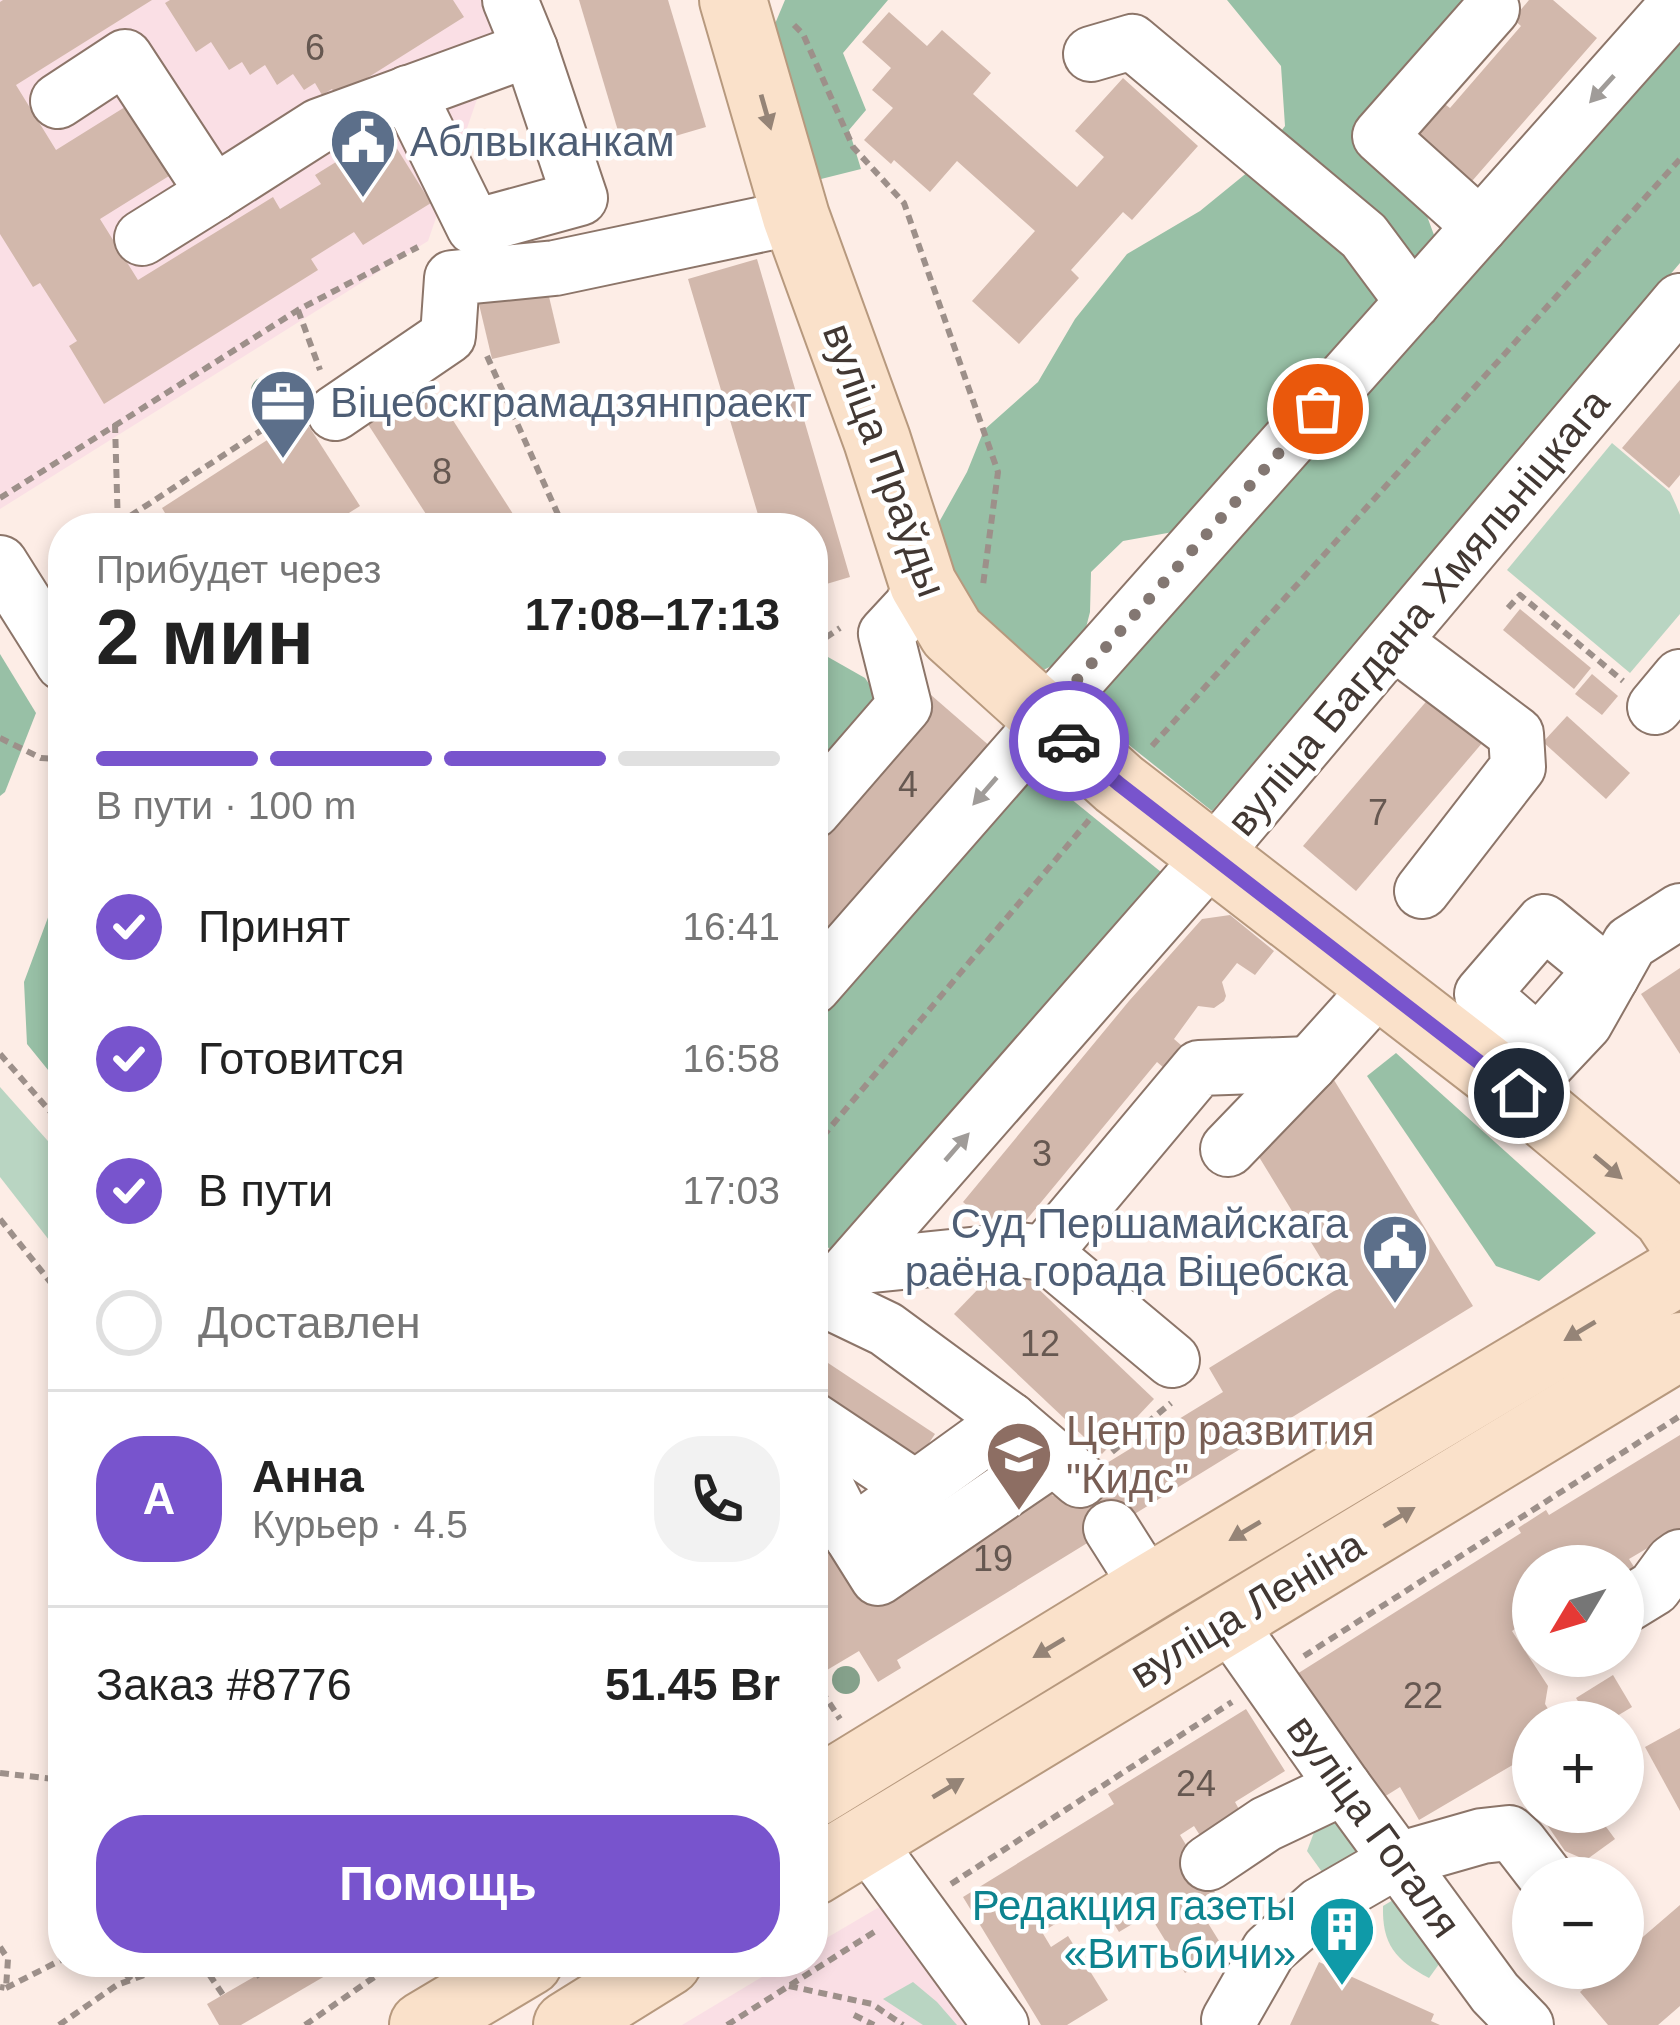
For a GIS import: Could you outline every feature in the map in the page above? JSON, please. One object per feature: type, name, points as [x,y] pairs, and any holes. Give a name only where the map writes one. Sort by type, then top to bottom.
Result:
[{"type":"main road","name":"вуліца Праўды","points":[[733,0],[796,218],[877,440],[923,584],[952,633],[1119,784],[1519,1093],[1666,1216],[1680,1237]]},
{"type":"main road","name":"вуліца Леніна","points":[[828,1784],[1680,1271]]},
{"type":"main road","name":"вуліца Леніна","points":[[839,1856],[1680,1346]]},
{"type":"main road","points":[[423,2025],[505,1977]]},
{"type":"main road","points":[[567,2025],[644,1977]]},
{"type":"street","points":[[828,970],[1038,730],[1043,718],[1680,1]]},
{"type":"street","points":[[1480,226],[1380,136],[1492,9]]},
{"type":"street","points":[[142,238],[319,126],[408,93],[520,24],[580,198],[474,227],[408,93]]},
{"type":"street","points":[[1090,54],[1132,42],[1364,236],[1413,302]]},
{"type":"street","points":[[58,101],[125,57],[214,193]]},
{"type":"street","points":[[331,400],[448,336],[452,278],[555,268],[796,218]]},
{"type":"street","name":"вуліца Багдана Хмяльніцкага","points":[[829,1288],[1212,856],[1679,306]]},
{"type":"street","points":[[0,563],[48,639]]},
{"type":"street","points":[[828,795],[904,706],[886,634],[911,607],[923,584]]},
{"type":"street","points":[[1394,642],[1516,734],[1518,767],[1422,891]]},
{"type":"street","points":[[1519,1093],[1585,1023],[1606,974],[1630,943],[1680,911]]},
{"type":"street","points":[[1228,1149],[1381,985]]},
{"type":"street","points":[[1044,1253],[1199,1068],[1310,1064]]},
{"type":"street","points":[[829,1288],[1019,1250],[1044,1253],[1172,1360]]},
{"type":"street","points":[[828,1490],[878,1579],[1070,1471],[1010,1420],[829,1288]]},
{"type":"street","points":[[851,1535],[1010,1420]]},
{"type":"street","points":[[828,1430],[918,1490]]},
{"type":"street","points":[[1112,1528],[1149,1588]]},
{"type":"street","points":[[1644,1594],[1678,1563]]},
{"type":"street","name":"вуліца Гогаля","points":[[1228,1622],[1496,1993],[1526,2025]]},
{"type":"street","points":[[1208,1863],[1266,1824],[1344,1787]]},
{"type":"street","points":[[1229,2020],[1269,1950],[1320,1905],[1398,1860],[1509,1833],[1530,1857]]},
{"type":"street","points":[[839,1856],[914,1908],[1001,2025]]},
{"type":"path","points":[[828,1130],[1119,784],[1680,159]]},
{"type":"path","points":[[0,498],[298,310],[428,242],[454,262],[452,278]]},
{"type":"path","points":[[140,513],[331,400],[298,310]]},
{"type":"path","points":[[485,352],[557,513]]},
{"type":"path","points":[[116,424],[118,513]]},
{"type":"path","points":[[1508,608],[1520,595],[1668,692]]},
{"type":"path","points":[[0,738],[48,758]]},
{"type":"path","points":[[0,1054],[48,1109]]},
{"type":"path","points":[[0,1219],[48,1279]]},
{"type":"path","points":[[1070,1471],[1108,1456],[1176,1400],[1172,1360]]},
{"type":"path","points":[[828,1962],[1680,1416]]},
{"type":"path","points":[[828,1701],[834,1710]]},
{"type":"path","points":[[0,1773],[48,1778]]},
{"type":"path","points":[[0,1948],[8,1959],[3,1988]]},
{"type":"path","points":[[3,1988],[48,1966]]},
{"type":"path","points":[[59,2025],[117,1985],[138,1977]]},
{"type":"path","points":[[211,1977],[225,1998]]},
{"type":"path","points":[[305,2025],[374,1977]]},
{"type":"path","points":[[729,2024],[803,1977]]},
{"type":"path","points":[[789,1986],[872,2004],[903,2025]]},
{"type":"path","points":[[854,2014],[874,2025]]},
{"type":"shaded area","points":[[0,0],[499,0],[504,21],[428,241],[0,509]]},
{"type":"shaded area","points":[[920,1883],[1020,2025],[682,2025],[762,1977],[828,1977],[828,1937]]},
{"type":"green space","points":[[785,0],[888,0],[843,53],[866,110],[849,130],[861,169],[821,179],[802,153],[772,31]]},
{"type":"green space","points":[[1227,0],[1490,0],[1460,20],[1421,200],[1434,235],[1173,532],[1123,541],[1091,572],[1090,612],[1080,651],[1034,675],[952,597],[933,533],[984,430],[1038,382],[1075,319],[1127,254],[1200,211],[1254,167],[1285,126],[1281,66]]},
{"type":"green space","points":[[1680,14],[1680,263],[1212,811],[1085,710]]},
{"type":"green space","points":[[1612,443],[1670,492],[1680,515],[1680,614],[1630,673],[1507,570]]},
{"type":"green space","points":[[0,654],[36,713],[0,796]]},
{"type":"green space","points":[[828,657],[865,678],[886,708],[828,774]]},
{"type":"green space","points":[[1028,764],[1161,872],[836,1253],[828,1247],[828,995]]},
{"type":"green space","points":[[48,917],[48,1070],[27,1044],[24,982]]},
{"type":"green space","points":[[1396,1053],[1596,1233],[1539,1281],[1496,1266],[1367,1076]]},
{"type":"green space","points":[[0,1087],[48,1141],[48,1239],[0,1177]]},
{"type":"green space","points":[[1344,1815],[1371,1842],[1327,1879],[1307,1851],[1319,1819]]},
{"type":"green space","points":[[1403,1894],[1442,1960],[1429,1978],[1399,1957],[1388,1941],[1383,1906]]},
{"type":"green space","points":[[913,1982],[957,2025],[923,2025],[883,1999]]},
{"type":"building","name":"Аблвыканкам","points":[[3,0],[152,0],[16,85],[56,150],[133,102],[177,171],[100,219],[138,280],[273,197],[280,209],[321,184],[315,175],[386,131],[431,203],[363,245],[354,232],[311,259],[318,270],[104,404],[69,346],[77,341],[40,283],[33,287],[0,234]]},
{"type":"building","points":[[453,0],[464,17],[337,97],[332,89],[322,95],[315,83],[304,90],[293,74],[277,85],[265,65],[250,75],[242,62],[229,70],[211,42],[196,52],[165,3]]},
{"type":"building","points":[[579,0],[668,0],[706,127],[624,151]]},
{"type":"building","points":[[1529,0],[1553,0],[1597,38],[1466,188],[1410,139],[1442,102],[1450,108],[1521,26],[1513,19]]},
{"type":"building","points":[[889,12],[927,46],[942,30],[991,73],[973,94],[1077,187],[1104,157],[1075,131],[1123,78],[1198,146],[1132,220],[1123,212],[1071,270],[1079,278],[1019,344],[972,301],[1035,231],[957,161],[930,192],[864,140],[893,108],[872,90],[891,68],[862,42]]},
{"type":"building","points":[[757,259],[850,577],[828,584],[828,513],[758,513],[688,279]]},
{"type":"building","points":[[546,284],[560,343],[492,359],[478,300]]},
{"type":"building","name":"Віцебскграмадзянпраект","points":[[424,375],[512,513],[425,513],[362,415]]},
{"type":"building","points":[[1680,380],[1680,475],[1669,488],[1622,448]]},
{"type":"building","name":"Віцебскграмадзянпраект","points":[[303,417],[360,506],[349,513],[165,513],[162,508]]},
{"type":"building","points":[[1520,609],[1591,668],[1574,689],[1503,630]]},
{"type":"building","points":[[1592,674],[1618,696],[1602,715],[1575,694]]},
{"type":"building","points":[[931,695],[992,748],[828,939],[828,815]]},
{"type":"building","points":[[1430,697],[1483,742],[1356,891],[1303,846]]},
{"type":"building","points":[[1567,716],[1630,773],[1606,799],[1543,742]]},
{"type":"building","points":[[1230,915],[1274,951],[1255,975],[1237,963],[1222,982],[1224,1001],[1214,1008],[1198,1006],[1174,1039],[1189,1052],[1171,1074],[1157,1062],[1009,1241],[963,1202],[1202,919]]},
{"type":"building","points":[[1680,968],[1680,1054],[1641,994]]},
{"type":"building","points":[[1334,1080],[1473,1306],[897,1660],[901,1668],[878,1682],[859,1651],[828,1669],[828,1548],[859,1599],[1046,1484],[1053,1496],[1223,1392],[1209,1368],[1339,1288],[1245,1134]]},
{"type":"building","points":[[1007,1259],[1154,1399],[1102,1454],[954,1314]]},
{"type":"building","points":[[828,1363],[935,1434],[913,1467],[828,1411]]},
{"type":"building","points":[[1680,1435],[1680,1529],[1644,1550],[1644,1545],[1512,1545],[1512,1677],[1542,1677],[1548,1686],[1546,1701],[1512,1701],[1512,1765],[1419,1820],[1400,1787],[1376,1802],[1289,1679],[1521,1533],[1518,1528],[1546,1510],[1549,1515]]},
{"type":"building","points":[[1614,1677],[1628,1701],[1578,1701]]},
{"type":"building","points":[[1246,1709],[1285,1771],[1235,1802],[1241,1813],[1201,1837],[1194,1826],[1180,1835],[1222,1904],[1203,1915],[1224,1949],[1185,1973],[1149,1914],[1119,1932],[1098,1898],[1042,1932],[1051,1947],[1068,1936],[1108,2000],[1067,2025],[1041,2025],[963,1897],[1114,1804],[1108,1794]]},
{"type":"building","points":[[1680,1728],[1680,1811],[1645,1747]]},
{"type":"building","points":[[1553,1833],[1611,1833],[1615,1839],[1590,1857],[1565,1851]]},
{"type":"building","points":[[1680,1905],[1680,2006],[1658,2025],[1608,2025],[1580,1992],[1644,1989],[1644,1936]]},
{"type":"building","name":"Редакция газеты «Витьбичи»","points":[[1319,1962],[1434,2014],[1431,2021],[1440,2025],[1290,2025]]},
{"type":"building","points":[[254,1977],[323,1977],[241,2025],[219,2025],[207,2004]]},
{"type":"way so far","points":[[1069,741],[1043,718],[1318,409]]},
{"type":"place","name":"Аблвыканкам","points":[[363,200]]},
{"type":"place","name":"Віцебскграмадзянпраект","points":[[283,461]]},
{"type":"place","name":"Суд Першамайскага раёна горада Віцебска","points":[[1395,1306]]},
{"type":"place","name":"Центр развития \"Кидс\"","points":[[1019,1513]]},
{"type":"place","name":"Редакция газеты «Витьбичи»","points":[[1342,1988]]},
{"type":"route","points":[[1069,741],[1519,1093]]}]
